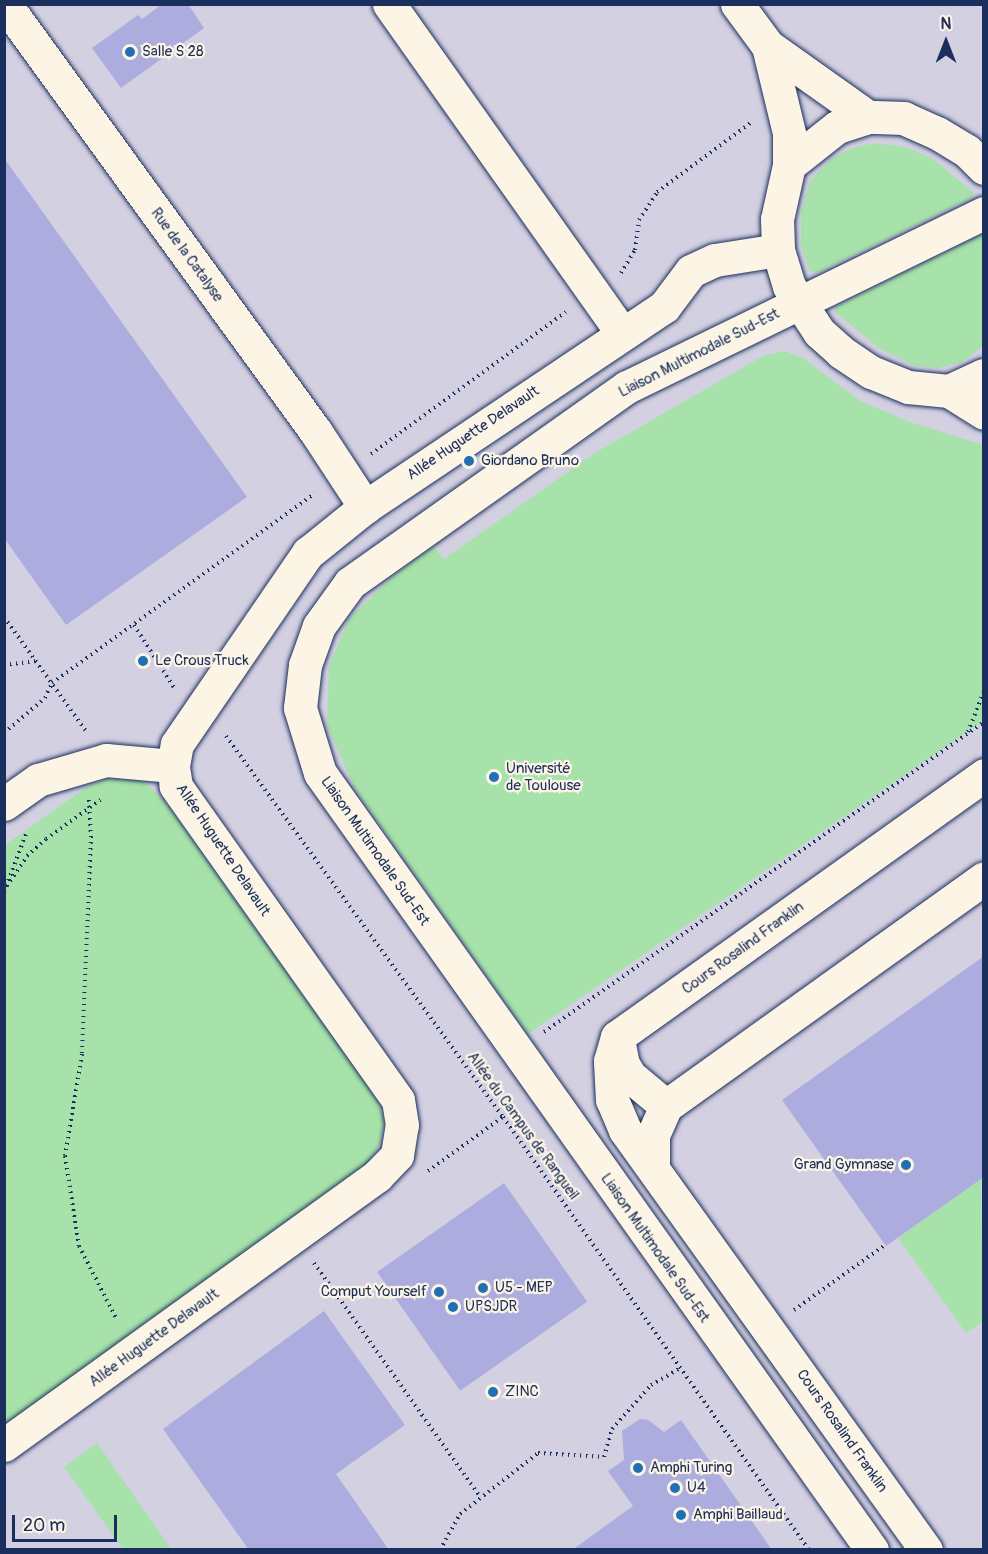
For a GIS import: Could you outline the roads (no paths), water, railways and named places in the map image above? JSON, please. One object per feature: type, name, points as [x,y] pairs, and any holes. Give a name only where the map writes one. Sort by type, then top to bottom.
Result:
[{"type":"street","name":"Rue de la Catalyse","points":[[5,4],[316,432],[365,507]]},
{"type":"street","points":[[389,4],[621,332]]},
{"type":"street","points":[[738,4],[768,46],[868,117]]},
{"type":"street","points":[[768,46],[789,133],[789,165],[778,210],[778,250],[797,303],[834,346],[871,372],[908,387],[949,391],[984,413]]},
{"type":"street","points":[[789,165],[837,127],[868,117],[904,118],[978,156]]},
{"type":"street","name":"Liaison Multimodale Sud-Est","points":[[872,1550],[320,773],[300,708],[305,665],[319,626],[350,583],[627,387],[984,213]]},
{"type":"street","name":"Allée Huguette Delavault","points":[[4,1445],[377,1176],[397,1155],[402,1125],[398,1100],[176,786],[173,766],[177,744],[308,553],[365,507],[621,332],[664,307],[691,271],[715,260],[778,250]]},
{"type":"street","points":[[949,391],[984,375]]},
{"type":"street","points":[[4,804],[38,780],[106,760],[173,766]]},
{"type":"street","name":"Cours Rosalind Franklin","points":[[926,1550],[625,1130],[612,1100],[610,1061],[617,1037],[984,775]]},
{"type":"street","points":[[653,1166],[653,1135],[666,1106],[984,878]]},
{"type":"street","points":[[617,1037],[623,1064],[630,1076],[666,1106]]},
{"type":"place","name":"Salle S 28","points":[[130,52]]},
{"type":"place","name":"Giordano Bruno","points":[[469,461]]},
{"type":"place","name":"Le Crous Truck","points":[[143,661]]},
{"type":"place","name":"Université de Toulouse","points":[[494,777]]},
{"type":"place","name":"Grand Gymnase","points":[[906,1165]]},
{"type":"place","name":"U5 - MEP","points":[[483,1288]]},
{"type":"place","name":"Comput Yourself","points":[[439,1292]]},
{"type":"place","name":"UPSJDR","points":[[453,1307]]},
{"type":"place","name":"ZINC","points":[[493,1392]]},
{"type":"place","name":"Amphi Turing","points":[[638,1468]]},
{"type":"place","name":"U4","points":[[675,1488]]},
{"type":"place","name":"Amphi Baillaud","points":[[681,1515]]}]
